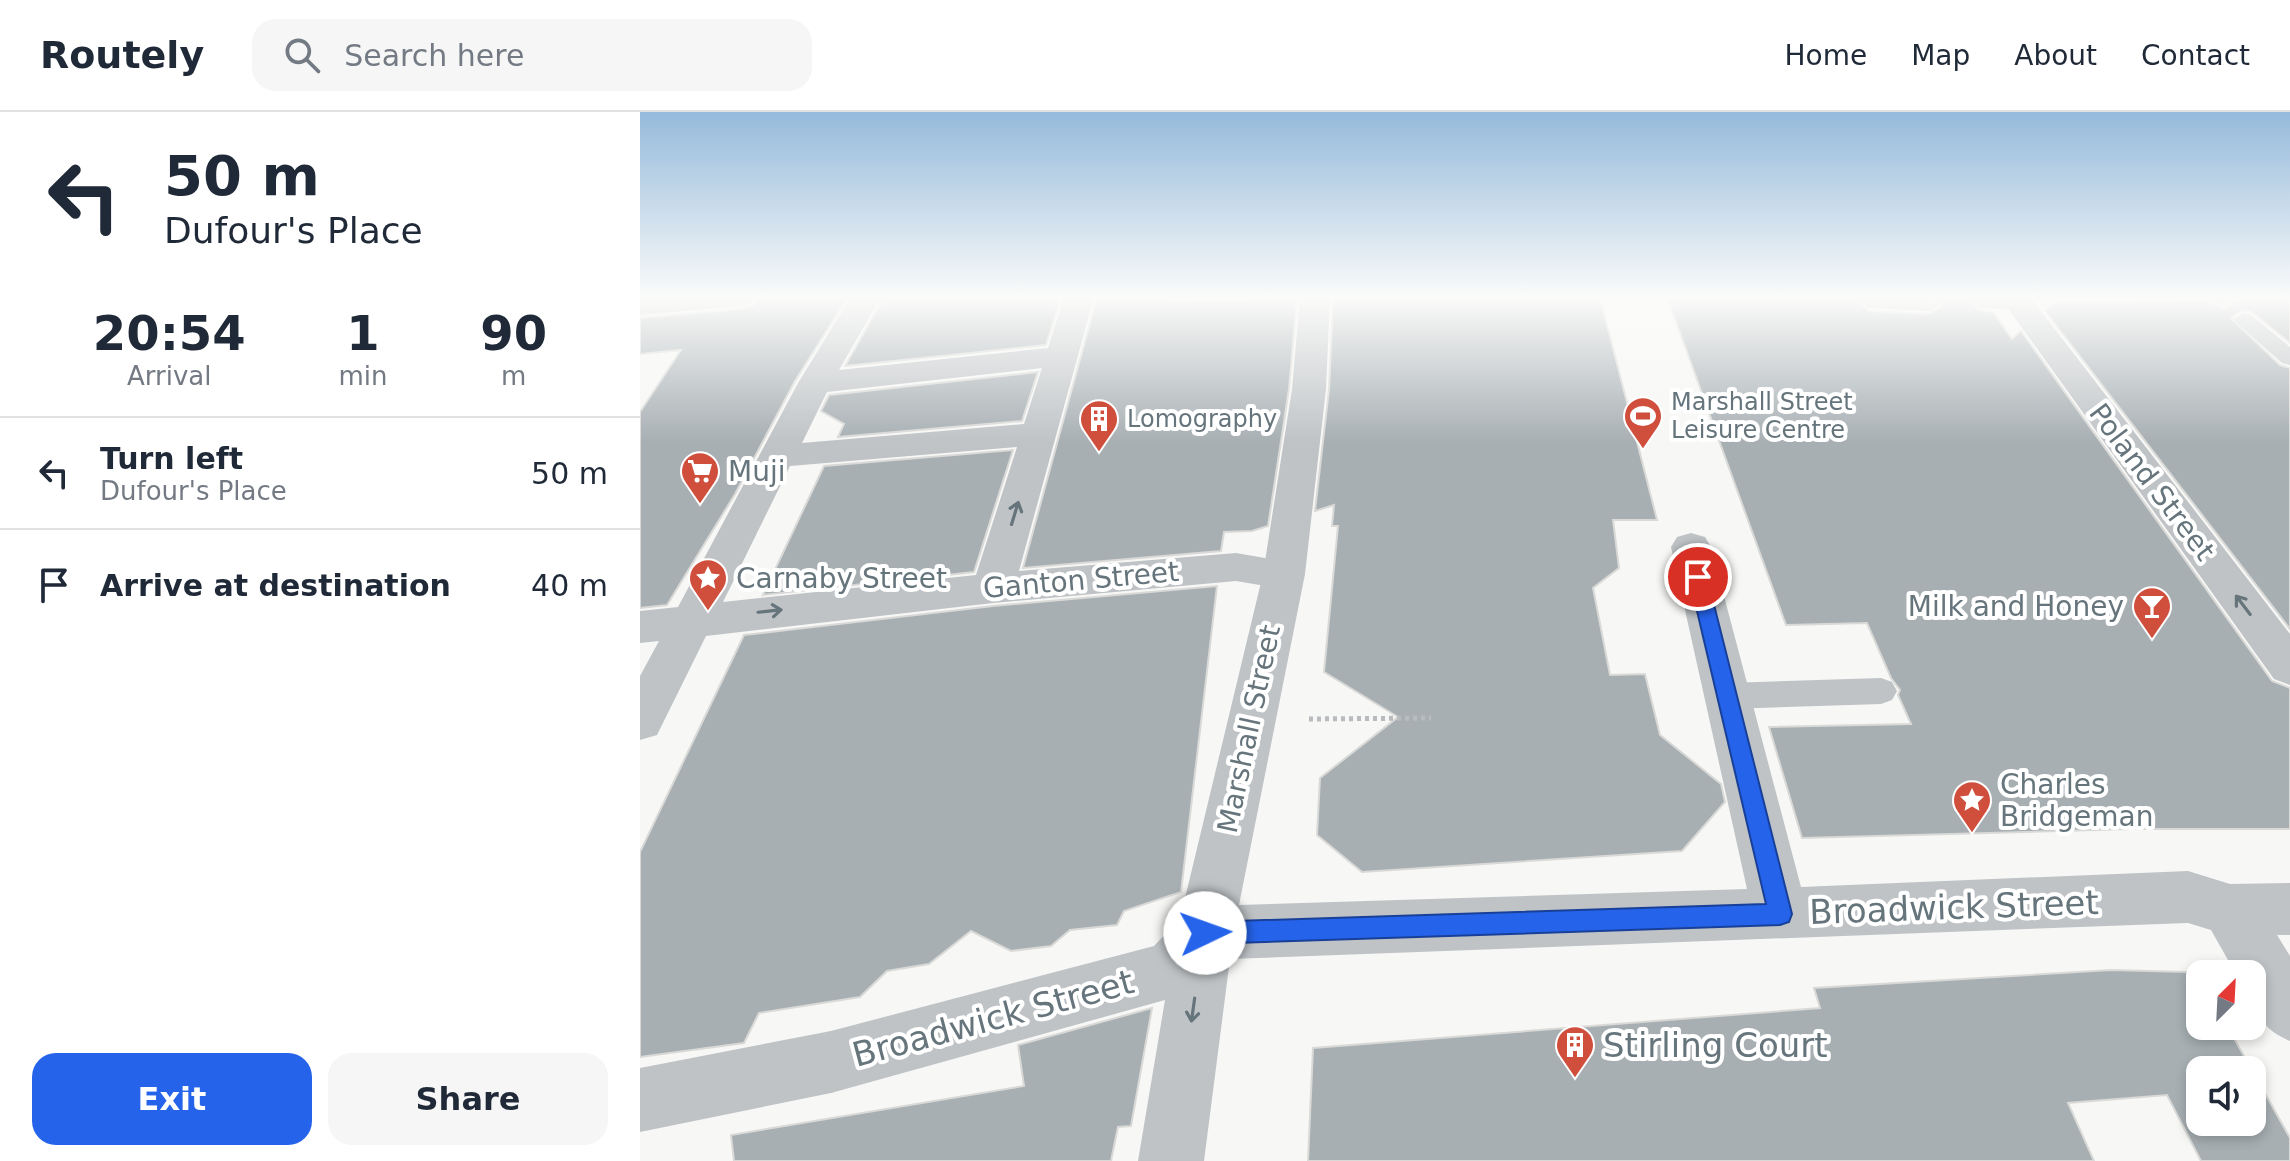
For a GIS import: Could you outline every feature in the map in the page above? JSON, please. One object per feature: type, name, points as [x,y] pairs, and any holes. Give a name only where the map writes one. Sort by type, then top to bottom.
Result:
[{"type":"street","points":[[640,721],[837,346]]},
{"type":"street","points":[[993,588],[1065,346]]},
{"type":"street","name":"Marshall Street","points":[[1171,1161],[1205,933],[1284,574],[1309,389],[1312,346]]},
{"type":"street","name":"Poland Street","points":[[2041,346],[2290,667]]},
{"type":"street","points":[[815,383],[1062,356]]},
{"type":"street","points":[[779,456],[1040,434]]},
{"type":"street","points":[[1691,547],[1780,914]]},
{"type":"street","name":"Ganton Street","points":[[640,627],[993,588],[1236,567],[1284,574]]},
{"type":"street","name":"Broadwick Street","points":[[640,1100],[831,1062],[1170,970],[1205,933],[2188,897],[2230,910],[2290,909]]},
{"type":"street","points":[[2230,910],[2290,1011]]},
{"type":"lane","points":[[1728,696],[1881,691]]},
{"type":"path","points":[[1326,719],[1431,718]]},
{"type":"building","points":[[640,346],[817,346],[735,494],[667,605],[640,608],[640,412],[681,350],[640,354]]},
{"type":"building","points":[[856,346],[1037,346],[845,366]]},
{"type":"building","points":[[1084,346],[1293,346],[1268,526],[1252,531],[1224,532],[1221,551],[1023,568]]},
{"type":"building","points":[[1331,346],[1613,346],[1657,520],[1613,520],[1619,568],[1593,588],[1610,675],[1645,674],[1660,735],[1721,784],[1725,802],[1682,851],[1362,872],[1317,835],[1320,778],[1398,717],[1324,672],[1338,526],[1332,526],[1334,505],[1315,511]]},
{"type":"building","points":[[1685,346],[2032,346],[2272,681],[2290,688],[2290,829],[2130,829],[1802,838],[1769,727],[1911,724],[1898,695],[1900,690],[1891,678],[1867,623],[1786,625]]},
{"type":"building","points":[[2072,346],[2260,346],[2280,365],[2290,368],[2290,629]]},
{"type":"building","points":[[1038,372],[1022,421],[838,437],[844,424],[821,411],[829,395]]},
{"type":"building","points":[[1013,450],[974,572],[763,595],[824,466]]},
{"type":"building","points":[[1217,586],[1181,892],[1124,911],[1117,925],[1070,930],[1051,946],[1011,951],[971,931],[929,964],[887,971],[860,997],[759,1013],[744,1043],[640,1057],[640,852],[744,635],[993,606]]},
{"type":"building","points":[[2111,970],[2186,972],[2186,1040],[2235,1040],[2244,1056],[2186,1056],[2186,1132],[2167,1095],[2068,1103],[2094,1161],[1308,1161],[1313,1048],[1820,1008],[1814,988]]},
{"type":"building","points":[[1152,1008],[1131,1126],[1118,1127],[1111,1161],[734,1161],[731,1135],[1024,1086],[1018,1045]]},
{"type":"building","points":[[2266,1095],[2290,1138],[2290,1161],[2201,1161],[2188,1136],[2266,1136]]},
{"type":"place","name":"Marshall Street Leisure Centre","points":[[1643,450]]},
{"type":"place","name":"Lomography","points":[[1099,453]]},
{"type":"place","name":"Muji","points":[[700,505]]},
{"type":"place","name":"Carnaby Street","points":[[708,612]]},
{"type":"place","name":"Milk and Honey","points":[[2152,640]]},
{"type":"place","name":"Charles Bridgeman","points":[[1972,834]]},
{"type":"place","name":"Stirling Court","points":[[1575,1079]]},
{"type":"route","points":[[1205,933],[1780,914],[1698,577]]}]
